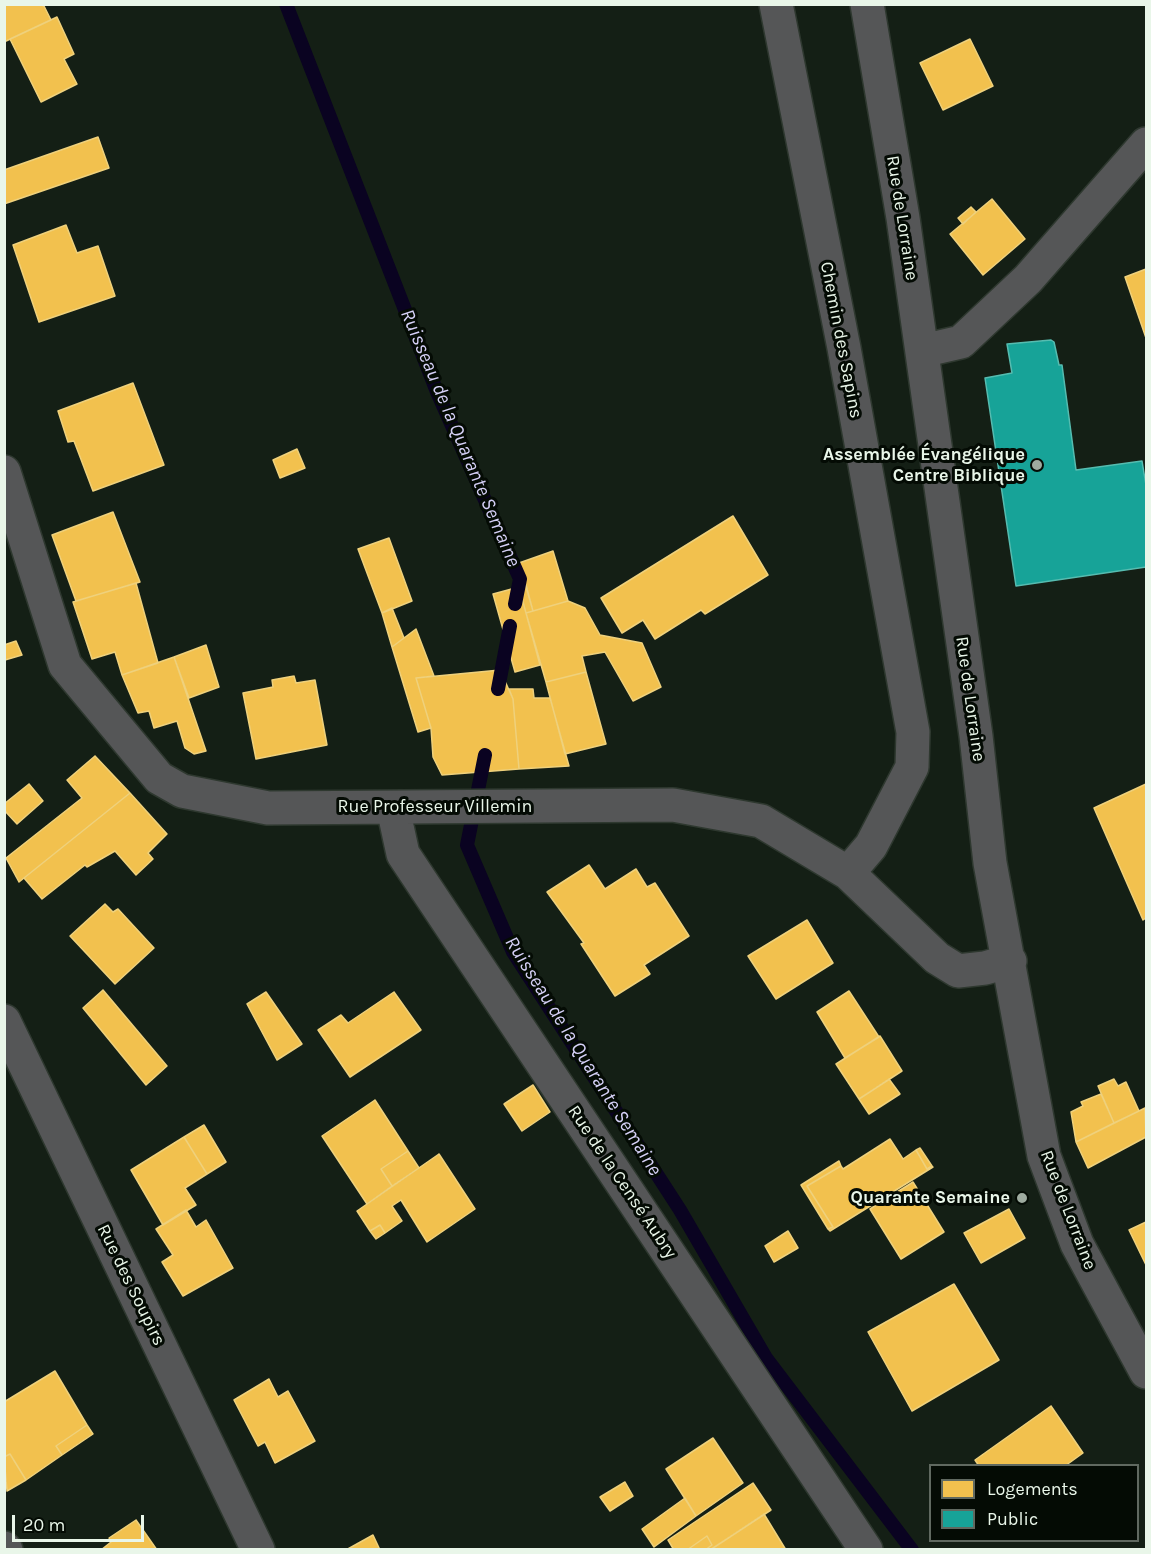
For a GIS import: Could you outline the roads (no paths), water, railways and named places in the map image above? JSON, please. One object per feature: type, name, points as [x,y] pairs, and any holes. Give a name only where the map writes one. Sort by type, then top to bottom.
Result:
[{"type":"street","name":"Chemin des Sapins","points":[[776,4],[843,348],[913,732],[912,767],[871,846],[848,873]]},
{"type":"street","name":"Rue de Lorraine","points":[[867,4],[903,218],[976,736],[990,863],[1010,961],[1044,1156],[1077,1244],[1146,1372]]},
{"type":"street","points":[[922,351],[961,342],[1028,279],[1146,144]]},
{"type":"street","name":"Rue Professeur Villemin","points":[[4,472],[65,664],[159,778],[182,791],[268,808],[673,805],[761,821],[848,873],[937,958],[958,970],[985,968],[1010,961]]},
{"type":"street","name":"Rue de la Censé Aubry","points":[[393,808],[403,854],[866,1550]]},
{"type":"street","name":"Rue des Soupirs","points":[[4,1021],[258,1550]]},
{"type":"waterway","name":"Ruisseau de la Quarante Semaine","points":[[286,4],[437,392],[520,579],[515,604]]},
{"type":"waterway","name":"Ruisseau de la Quarante Semaine","points":[[498,689],[510,626]]},
{"type":"waterway","name":"Ruisseau de la Quarante Semaine","points":[[485,755],[467,845],[513,952],[680,1210],[766,1358],[912,1550]]},
{"type":"place","name":"Assemblée Évangélique Centre Biblique","points":[[1037,465]]},
{"type":"place","name":"Quarante Semaine","points":[[1022,1198]]}]
